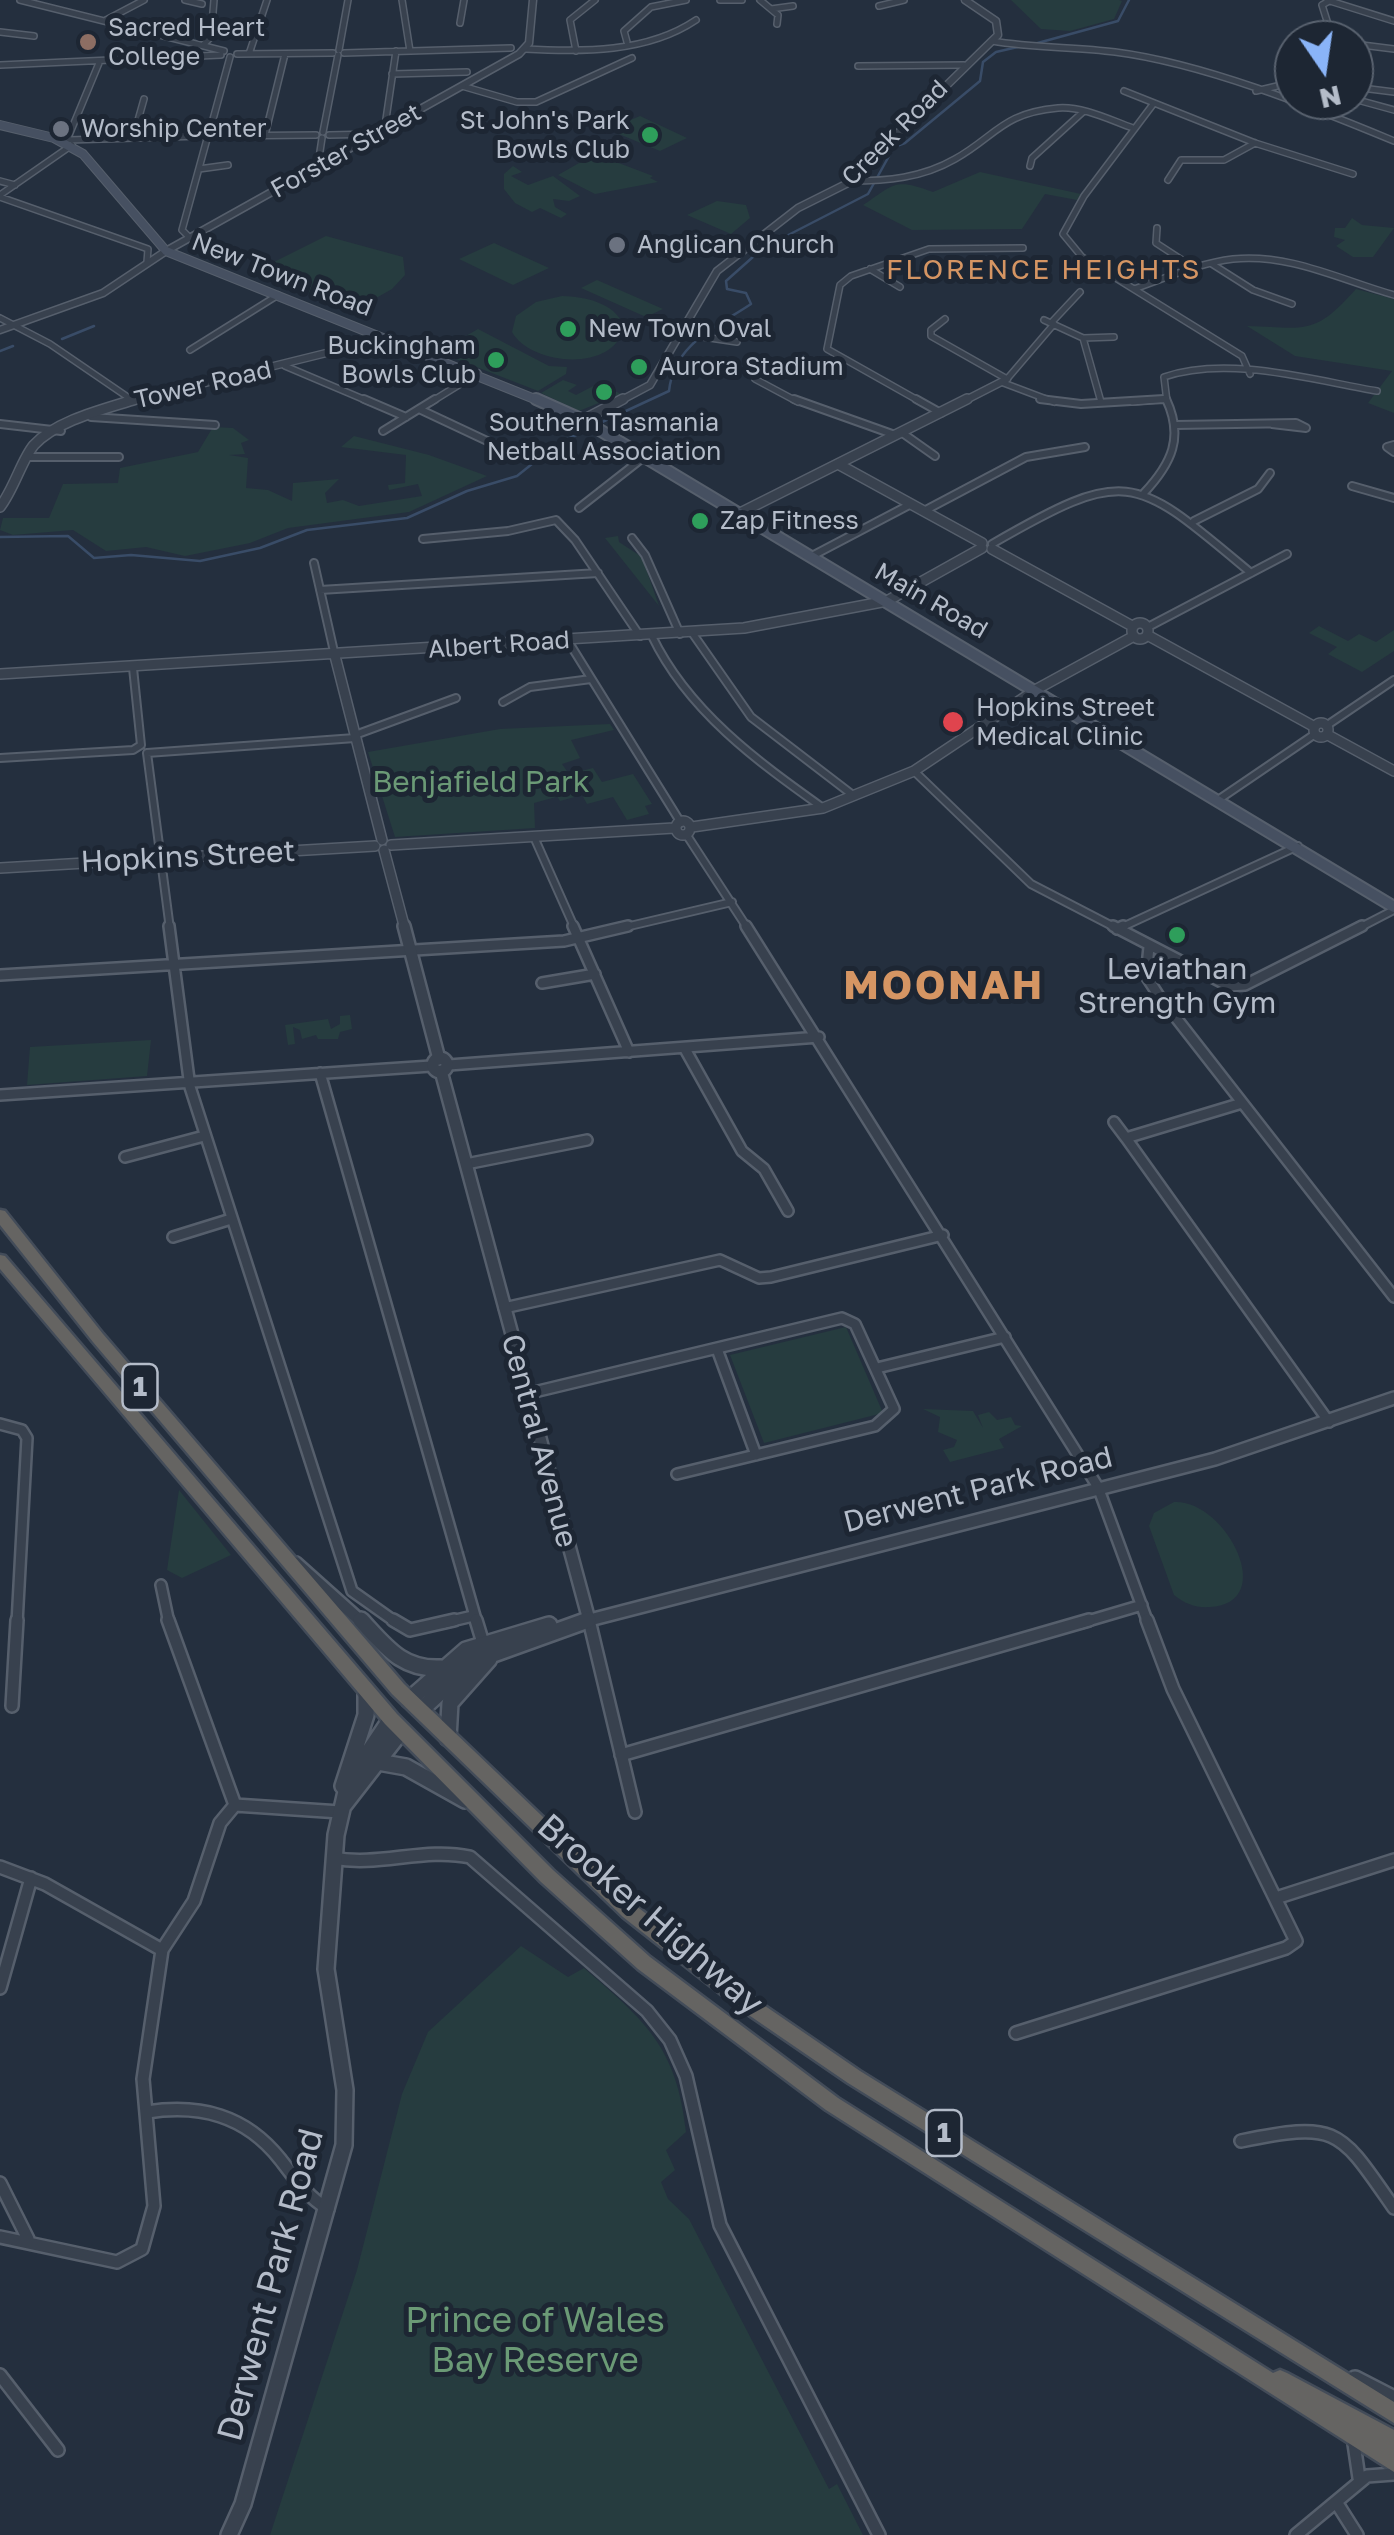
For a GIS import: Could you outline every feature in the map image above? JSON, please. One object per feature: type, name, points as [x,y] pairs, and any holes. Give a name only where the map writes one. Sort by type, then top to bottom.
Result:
[{"type":"highway","name":"Brooker Highway","points":[[0,1215],[98,1338],[415,1705],[629,1911],[746,2002],[854,2077],[1394,2414]]},
{"type":"highway","name":"Brooker Highway","points":[[0,1260],[397,1724],[644,1963],[832,2104],[1394,2462]]},
{"type":"highway","name":"Derwent Park Road","points":[[397,1724],[415,1705]]},
{"type":"highway","points":[[1232,2357],[1394,2441]]},
{"type":"main road","points":[[0,125],[70,140]]},
{"type":"main road","name":"New Town Road","points":[[70,140],[166,251],[478,373],[586,422]]},
{"type":"main road","name":"Main Road","points":[[586,422],[1037,689],[1393,911]]},
{"type":"street","points":[[20,0],[204,44],[228,54]]},
{"type":"street","points":[[105,21],[144,0]]},
{"type":"street","points":[[185,0],[202,4]]},
{"type":"street","points":[[204,44],[211,37],[214,0]]},
{"type":"street","points":[[249,54],[267,0]]},
{"type":"street","points":[[323,164],[319,158],[322,135],[348,0]]},
{"type":"street","points":[[402,0],[410,29],[410,51]]},
{"type":"street","points":[[460,23],[464,0]]},
{"type":"street","points":[[533,0],[525,49],[576,51],[670,38],[696,20]]},
{"type":"street","points":[[576,51],[570,20],[595,0]]},
{"type":"street","points":[[627,42],[624,31],[648,9],[686,0]]},
{"type":"street","points":[[720,0],[742,0]]},
{"type":"street","points":[[760,0],[778,17],[777,24]]},
{"type":"street","points":[[879,6],[904,0]]},
{"type":"street","points":[[965,0],[998,24],[998,35],[992,40]]},
{"type":"street","points":[[1328,0],[1394,21]]},
{"type":"street","points":[[771,9],[793,6]]},
{"type":"street","points":[[0,32],[34,36]]},
{"type":"street","points":[[992,40],[1030,48],[1126,54],[1193,70],[1394,141]]},
{"type":"street","name":"Creek Road","points":[[586,422],[650,385],[688,335],[717,271],[798,208],[850,180],[992,40]]},
{"type":"street","points":[[0,66],[228,54],[511,48]]},
{"type":"street","name":"Forster Street","points":[[0,330],[103,294],[166,251],[525,49]]},
{"type":"street","points":[[394,124],[386,120],[396,51]]},
{"type":"street","points":[[191,238],[182,230],[228,54]]},
{"type":"street","points":[[265,135],[285,54]]},
{"type":"street","points":[[462,86],[517,102],[539,102],[632,58]]},
{"type":"street","points":[[0,196],[70,140],[99,63]]},
{"type":"street","points":[[858,66],[964,65]]},
{"type":"street","points":[[392,74],[468,72]]},
{"type":"street","points":[[1256,91],[1274,87]]},
{"type":"street","points":[[1124,91],[1255,143],[1353,174]]},
{"type":"street","points":[[133,138],[144,99]]},
{"type":"street","points":[[1154,103],[1063,231],[1077,253],[1242,356],[1250,374]]},
{"type":"street","points":[[850,180],[883,184],[951,162],[1006,120],[1062,108],[1084,111],[1133,128]]},
{"type":"street","points":[[1030,166],[1032,158],[1084,111]]},
{"type":"street","points":[[70,140],[376,134]]},
{"type":"street","points":[[1168,180],[1182,160],[1224,160],[1255,143]]},
{"type":"street","points":[[199,169],[228,164]]},
{"type":"street","points":[[0,181],[15,185]]},
{"type":"street","points":[[0,196],[148,249],[148,262]]},
{"type":"street","points":[[1156,228],[1152,236],[1156,243],[1196,269]]},
{"type":"street","points":[[967,248],[972,263]]},
{"type":"street","points":[[940,412],[826,348],[841,283],[924,250],[1023,248]]},
{"type":"street","points":[[1134,289],[1212,264],[1246,258],[1280,261],[1394,295]]},
{"type":"street","points":[[1212,264],[1252,290],[1292,304]]},
{"type":"street","points":[[870,270],[900,287]]},
{"type":"street","points":[[738,514],[1004,381],[1080,292]]},
{"type":"street","points":[[190,350],[278,294]]},
{"type":"street","points":[[0,318],[128,401]]},
{"type":"street","points":[[945,320],[930,332],[933,337],[1036,399],[1166,400]]},
{"type":"street","points":[[1050,323],[1083,338],[1114,337]]},
{"type":"street","points":[[688,335],[737,342]]},
{"type":"street","name":"Tower Road","points":[[0,507],[16,486],[38,441],[128,401],[373,345],[388,338]]},
{"type":"street","points":[[1083,338],[1101,402]]},
{"type":"street","points":[[285,366],[406,417]]},
{"type":"street","points":[[1251,573],[1194,522],[1162,499],[1144,493],[1164,472],[1176,425],[1162,380],[1178,370],[1250,374],[1377,391]]},
{"type":"street","points":[[384,431],[478,373]]},
{"type":"street","points":[[755,379],[799,402],[898,434],[935,456]]},
{"type":"street","points":[[419,409],[481,434],[490,445],[502,448]]},
{"type":"street","points":[[94,416],[214,425]]},
{"type":"street","points":[[0,424],[61,431]]},
{"type":"street","points":[[1176,425],[1272,424]]},
{"type":"street","points":[[924,511],[1026,457],[1085,446]]},
{"type":"street","points":[[28,457],[119,457]]},
{"type":"street","points":[[579,508],[644,457]]},
{"type":"street","points":[[838,464],[1133,631],[1148,632],[1314,730],[1328,730],[1394,771]]},
{"type":"street","points":[[1194,522],[1258,489],[1270,473]]},
{"type":"street","points":[[1352,486],[1394,498]]},
{"type":"street","name":"Albert Road","points":[[0,674],[693,634],[887,600],[1088,492],[1120,489],[1144,493]]},
{"type":"street","points":[[812,556],[911,504]]},
{"type":"street","points":[[423,539],[515,530],[554,520],[572,535],[640,636]]},
{"type":"street","points":[[632,538],[646,557],[680,634]]},
{"type":"street","points":[[1148,632],[1288,554]]},
{"type":"street","name":"Central Avenue","points":[[314,563],[410,950],[589,1620],[636,1812]]},
{"type":"street","points":[[320,590],[598,573]]},
{"type":"street","name":"Hopkins Street","points":[[0,868],[683,828],[823,808],[914,771],[1133,631]]},
{"type":"street","points":[[693,634],[751,717],[854,796]]},
{"type":"street","points":[[652,636],[687,690],[719,725],[758,761],[823,808]]},
{"type":"street","points":[[568,641],[683,828],[819,1036],[1098,1487],[1173,1689],[1279,1897],[1296,1941],[1286,1948],[1016,2033]]},
{"type":"street","points":[[0,758],[133,750],[141,745],[133,668]]},
{"type":"street","points":[[503,702],[538,686],[591,679]]},
{"type":"street","points":[[1328,730],[1394,680]]},
{"type":"street","points":[[456,698],[355,736],[154,750],[146,757],[190,1083],[352,1591],[366,1605],[410,1630],[473,1616]]},
{"type":"street","points":[[1218,800],[1314,730]]},
{"type":"street","points":[[914,771],[1031,884],[1235,988],[1393,911]]},
{"type":"street","points":[[534,836],[629,1052]]},
{"type":"street","points":[[1117,929],[1296,848]]},
{"type":"street","points":[[0,975],[580,939],[732,902]]},
{"type":"street","points":[[1149,947],[1146,976],[1394,1297]]},
{"type":"street","points":[[542,983],[595,974]]},
{"type":"street","points":[[0,1095],[819,1036]]},
{"type":"street","points":[[685,1048],[742,1151],[764,1169],[788,1211]]},
{"type":"street","points":[[320,1073],[483,1642]]},
{"type":"street","points":[[1126,1138],[1242,1103]]},
{"type":"street","points":[[1114,1122],[1329,1422]]},
{"type":"street","points":[[125,1157],[204,1136]]},
{"type":"street","points":[[466,1164],[587,1140]]},
{"type":"street","points":[[172,1236],[231,1219]]},
{"type":"street","points":[[504,1308],[720,1260],[760,1278],[770,1277],[943,1235]]},
{"type":"street","points":[[526,1394],[842,1318],[855,1324],[894,1409],[889,1418],[875,1426],[676,1474]]},
{"type":"street","points":[[878,1368],[1005,1337]]},
{"type":"street","points":[[717,1349],[756,1455]]},
{"type":"street","name":"Derwent Park Road","points":[[415,1705],[474,1662],[573,1624],[1215,1459],[1394,1398]]},
{"type":"street","points":[[0,1424],[22,1430],[27,1438],[12,1706]]},
{"type":"street","points":[[285,1554],[332,1591],[400,1661],[418,1669],[441,1668]]},
{"type":"street","points":[[161,1585],[166,1615],[235,1806]]},
{"type":"street","points":[[621,1755],[1142,1604]]},
{"type":"street","name":"Derwent Park Road","points":[[415,1705],[441,1668],[483,1642],[550,1625],[573,1624]]},
{"type":"street","points":[[448,1738],[446,1715],[456,1693],[492,1656],[510,1646]]},
{"type":"street","points":[[0,2237],[28,2239],[107,2263],[124,2262],[139,2254],[149,2239],[153,2219],[143,2080],[162,1950],[194,1901],[220,1823],[235,1806],[341,1807],[348,1759],[368,1710],[366,1689]]},
{"type":"street","name":"Derwent Park Road","points":[[341,1807],[378,1762],[397,1724]]},
{"type":"street","name":"Derwent Park Road","points":[[229,2535],[243,2504],[328,2210],[346,2117],[326,1969],[333,1858],[341,1807],[358,1764],[397,1724]]},
{"type":"street","points":[[378,1762],[406,1767],[482,1810]]},
{"type":"street","points":[[333,1858],[370,1860],[442,1851],[470,1857],[659,2025],[686,2076],[720,2224],[879,2535]]},
{"type":"street","points":[[1279,1897],[1394,1860]]},
{"type":"street","points":[[0,1867],[31,1878],[162,1950]]},
{"type":"street","points":[[0,1988],[31,1878]]},
{"type":"street","points":[[147,2112],[196,2107],[224,2113],[252,2130],[275,2154],[304,2196],[328,2210]]},
{"type":"street","points":[[1240,2141],[1318,2127],[1332,2130],[1344,2138],[1394,2208]]},
{"type":"street","points":[[0,2183],[28,2239]]},
{"type":"street","points":[[1244,2322],[1394,2399]]},
{"type":"street","points":[[0,2375],[58,2450]]},
{"type":"street","points":[[1352,2436],[1359,2478]]},
{"type":"street","points":[[1296,2535],[1338,2505],[1359,2478],[1375,2471],[1394,2474]]},
{"type":"street","points":[[1338,2505],[1356,2535]]},
{"type":"green space","points":[[1011,0],[1122,1],[1114,19],[1070,31],[1041,29]]},
{"type":"green space","name":"St John's Park Bowls Club","points":[[640,116],[687,138],[660,151],[614,132],[614,127]]},
{"type":"green space","points":[[595,154],[653,176],[650,178],[658,182],[595,194],[558,175]]},
{"type":"green space","points":[[513,166],[522,172],[511,176],[528,185],[553,176],[580,196],[569,201],[553,199],[555,207],[567,214],[561,218],[540,208],[532,212],[515,203],[504,189],[504,174]]},
{"type":"green space","points":[[980,172],[1081,194],[1077,200],[1045,194],[1022,229],[912,230],[863,205],[895,185],[933,192]]},
{"type":"green space","points":[[717,201],[746,205],[750,218],[731,234],[687,215]]},
{"type":"green space","points":[[1352,218],[1362,225],[1394,228],[1373,257],[1353,257],[1336,246],[1345,240],[1334,237],[1335,228],[1345,228]]},
{"type":"green space","points":[[326,236],[403,257],[405,275],[392,289],[355,310],[254,272]]},
{"type":"green space","points":[[494,243],[549,268],[513,285],[459,259]]},
{"type":"green space","points":[[597,280],[663,309],[646,317],[581,288]]},
{"type":"green space","points":[[1356,289],[1394,299],[1394,413],[1368,403],[1392,371],[1295,356],[1247,326],[1308,326],[1330,315]]},
{"type":"green space","name":"New Town Oval","points":[[562,296],[589,300],[613,311],[624,326],[618,341],[606,352],[572,359],[536,352],[522,343],[512,332],[516,316],[536,302]]},
{"type":"green space","name":"Buckingham Bowls Club","points":[[478,329],[549,366],[567,367],[566,374],[538,391],[438,352]]},
{"type":"green space","name":"Southern Tasmania Netball Association","points":[[563,380],[577,385],[568,391],[576,395],[599,383],[621,394],[579,411],[541,393]]},
{"type":"green space","points":[[213,427],[233,428],[249,440],[241,443],[245,454],[229,455],[248,458],[246,488],[268,490],[292,501],[293,483],[339,479],[325,493],[327,503],[343,500],[359,506],[422,496],[418,484],[389,490],[388,485],[405,483],[406,455],[341,447],[354,436],[429,455],[487,476],[409,512],[288,528],[250,543],[185,556],[146,547],[106,551],[73,530],[13,535],[0,530],[3,518],[49,518],[63,484],[118,483],[120,468],[198,452]]},
{"type":"green space","points":[[618,536],[619,542],[642,557],[659,606],[605,538]]},
{"type":"green space","points":[[1319,626],[1348,641],[1359,634],[1376,642],[1394,630],[1394,651],[1362,672],[1328,654],[1337,647],[1309,633]]},
{"type":"green space","name":"Benjafield Park","points":[[610,724],[614,730],[571,740],[580,758],[562,764],[569,774],[593,768],[602,782],[633,774],[652,804],[645,806],[649,814],[627,820],[613,797],[587,804],[582,795],[560,801],[552,788],[556,797],[534,803],[535,828],[395,837],[368,752],[500,729]]},
{"type":"green space","points":[[350,1015],[352,1029],[340,1032],[338,1039],[318,1039],[316,1035],[302,1039],[300,1030],[293,1027],[295,1044],[288,1045],[285,1025],[328,1019],[331,1029],[340,1024],[340,1016]]},
{"type":"green space","points":[[151,1040],[147,1076],[27,1085],[30,1047]]},
{"type":"green space","points":[[846,1327],[883,1413],[764,1443],[730,1355]]},
{"type":"green space","points":[[923,1409],[973,1411],[983,1428],[978,1415],[989,1412],[997,1420],[1011,1417],[1015,1425],[1022,1426],[999,1439],[1004,1448],[950,1462],[943,1450],[954,1447],[957,1440],[938,1432],[940,1417]]},
{"type":"green space","points":[[179,1490],[231,1555],[182,1578],[167,1570]]},
{"type":"green space","points":[[1174,1502],[1193,1505],[1211,1517],[1237,1552],[1243,1571],[1241,1588],[1231,1601],[1200,1607],[1174,1595],[1149,1526],[1154,1513]]},
{"type":"green space","name":"Prince of Wales Bay Reserve","points":[[521,1946],[568,1977],[584,1968],[641,2021],[666,2057],[682,2103],[686,2132],[666,2150],[675,2170],[661,2182],[668,2199],[689,2219],[829,2489],[837,2484],[863,2535],[270,2535],[357,2270],[402,2094],[428,2032]]},
{"type":"waterway","points":[[1034,44],[1118,21],[1129,0]]},
{"type":"waterway","points":[[600,423],[669,391],[672,375],[688,349],[751,304],[746,293],[727,289],[726,281],[763,248],[868,194],[894,147],[905,143],[980,81],[983,62],[996,52],[1022,46]]},
{"type":"waterway","points":[[62,339],[94,326]]},
{"type":"waterway","points":[[0,351],[13,346]]},
{"type":"waterway","points":[[0,537],[68,536],[94,558],[131,555],[200,561],[260,548],[307,530],[407,518],[467,491],[517,476],[557,444],[589,429]]},
{"type":"place","name":"Sacred Heart College","points":[[88,42]]},
{"type":"place","name":"Worship Center","points":[[61,129]]},
{"type":"place","name":"St John's Park Bowls Club","points":[[650,135]]},
{"type":"place","name":"Anglican Church","points":[[617,245]]},
{"type":"place","name":"New Town Oval","points":[[568,329]]},
{"type":"place","name":"Buckingham Bowls Club","points":[[496,360]]},
{"type":"place","name":"Aurora Stadium","points":[[639,367]]},
{"type":"place","name":"Southern Tasmania Netball Association","points":[[604,392]]},
{"type":"place","name":"Zap Fitness","points":[[700,521]]},
{"type":"place","name":"Hopkins Street Medical Clinic","points":[[953,722]]},
{"type":"place","name":"Leviathan Strength Gym","points":[[1177,935]]},
{"type":"district","name":"FLORENCE HEIGHTS","points":[[1044,270]]},
{"type":"district","name":"MOONAH","points":[[944,986]]}]
